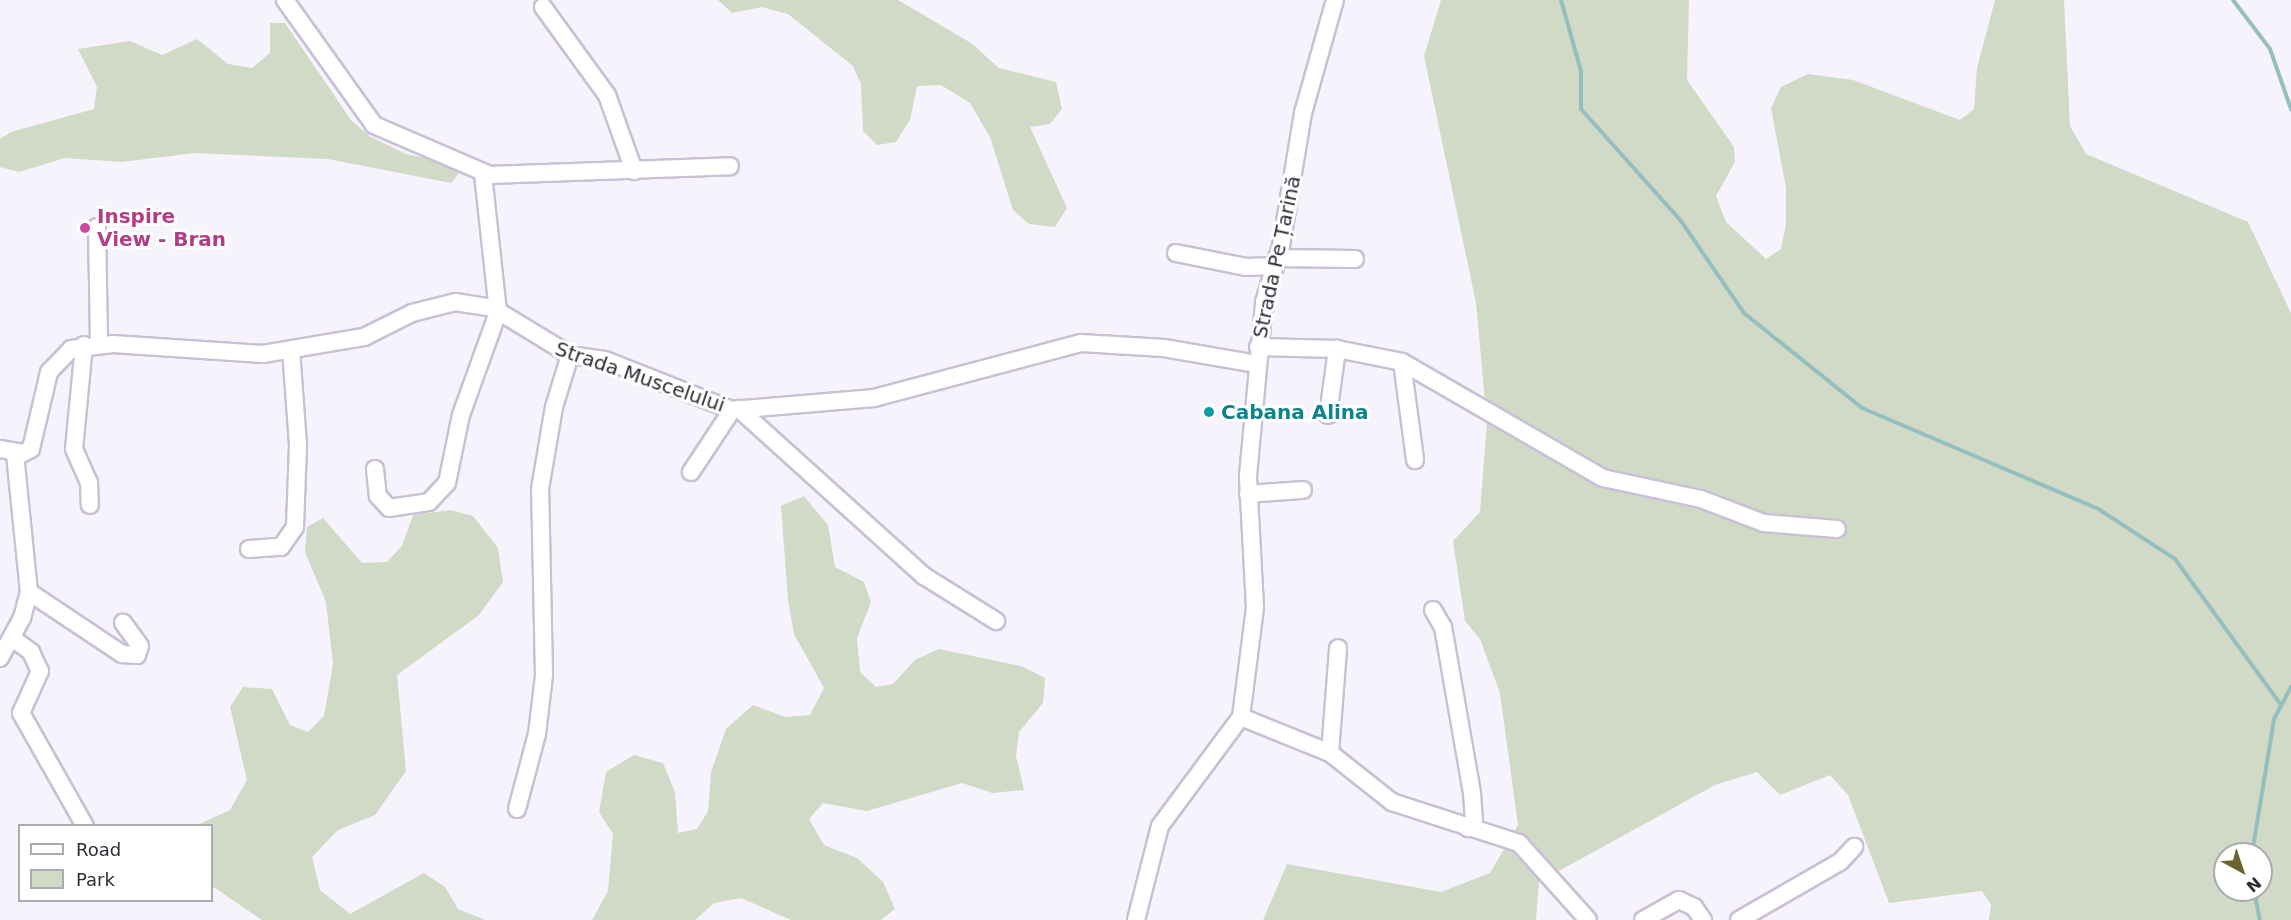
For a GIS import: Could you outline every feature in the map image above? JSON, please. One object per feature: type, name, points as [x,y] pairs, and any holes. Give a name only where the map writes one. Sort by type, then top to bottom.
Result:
[{"type":"street","points":[[285,0],[374,125],[392,137],[457,157],[483,173],[634,171],[730,166]]},
{"type":"street","name":"Strada Pe Țarină","points":[[1136,920],[1160,826],[1241,717],[1255,607],[1248,494],[1258,347],[1276,262],[1302,113],[1335,0]]},
{"type":"street","points":[[543,7],[607,95],[634,171]]},
{"type":"street","points":[[375,469],[378,496],[390,508],[429,502],[443,490],[461,415],[498,312],[483,173]]},
{"type":"street","points":[[90,505],[89,482],[74,449],[92,344],[96,227]]},
{"type":"street","points":[[1176,253],[1246,267],[1276,262],[1355,259]]},
{"type":"street","name":"Strada Muscelului","points":[[92,344],[211,353],[291,350],[364,337],[441,304],[472,302],[498,312],[570,355],[604,360],[736,410],[873,398],[1081,343],[1164,348],[1257,364]]},
{"type":"street","points":[[0,658],[12,638],[29,592],[8,451],[31,449],[56,360],[92,344]]},
{"type":"street","points":[[1258,347],[1337,349],[1402,362],[1603,478],[1701,499],[1764,523],[1837,529]]},
{"type":"street","points":[[1328,415],[1337,349]]},
{"type":"street","points":[[249,549],[281,547],[295,527],[298,446],[291,350]]},
{"type":"street","points":[[518,809],[537,734],[544,675],[540,489],[554,407],[570,355]]},
{"type":"street","points":[[1402,362],[1415,460]]},
{"type":"street","points":[[691,472],[736,410],[924,576],[996,621]]},
{"type":"street","points":[[1248,494],[1303,489]]},
{"type":"street","points":[[29,592],[122,654],[136,656],[140,646],[123,623]]},
{"type":"street","points":[[1433,610],[1443,627],[1474,811],[1468,828]]},
{"type":"street","points":[[12,638],[31,652],[40,671],[21,712],[84,824]]},
{"type":"street","points":[[1330,753],[1338,648]]},
{"type":"street","points":[[1241,717],[1330,753],[1392,802],[1519,843],[1588,920]]},
{"type":"street","points":[[1739,920],[1840,862],[1854,847]]},
{"type":"street","points":[[1642,920],[1679,900],[1694,907],[1703,920]]},
{"type":"green space","points":[[718,0],[898,0],[971,43],[999,68],[1056,82],[1062,109],[1050,124],[1030,127],[1067,208],[1055,227],[1029,224],[1013,210],[990,137],[970,103],[941,85],[917,86],[910,120],[896,142],[877,145],[863,131],[861,84],[853,66],[788,14],[762,7],[732,13]]},
{"type":"green space","points":[[1441,0],[1689,0],[1687,80],[1734,147],[1735,162],[1716,196],[1726,222],[1766,259],[1781,249],[1786,224],[1786,188],[1771,108],[1781,87],[1808,74],[1853,80],[1960,120],[1974,109],[1977,68],[1995,0],[2064,0],[2070,126],[2086,154],[2248,222],[2291,313],[2291,920],[1989,920],[1991,905],[1982,891],[1889,903],[1848,795],[1830,775],[1780,795],[1757,772],[1715,785],[1539,882],[1536,920],[1263,920],[1287,864],[1441,892],[1490,873],[1518,825],[1500,693],[1480,639],[1465,621],[1453,541],[1480,512],[1487,422],[1476,303],[1424,56]]},
{"type":"green space","points":[[270,23],[285,23],[351,120],[369,136],[406,154],[454,163],[459,173],[451,183],[328,159],[195,153],[121,162],[65,158],[19,172],[0,167],[0,139],[11,132],[94,109],[97,87],[78,49],[130,41],[162,55],[197,39],[228,64],[252,68],[270,53]]},
{"type":"green space","points":[[804,496],[828,525],[835,567],[864,582],[871,602],[857,638],[860,672],[876,687],[893,684],[915,660],[939,649],[1021,666],[1045,678],[1043,703],[1019,732],[1016,756],[1024,790],[992,793],[962,783],[867,811],[823,803],[809,819],[824,845],[857,858],[883,882],[895,909],[881,920],[791,920],[741,898],[714,903],[695,920],[592,920],[608,891],[613,834],[599,812],[606,772],[634,755],[663,763],[675,792],[678,833],[697,829],[708,811],[711,772],[726,729],[753,705],[785,717],[810,715],[824,688],[794,634],[788,600],[781,506]]},
{"type":"green space","points":[[450,510],[473,516],[498,548],[503,582],[479,615],[397,675],[406,771],[375,815],[338,830],[312,857],[320,890],[350,914],[424,873],[445,887],[458,909],[485,920],[262,920],[213,887],[213,824],[199,824],[230,810],[247,780],[230,707],[243,687],[272,689],[290,725],[308,732],[324,716],[333,664],[326,602],[305,552],[307,527],[323,518],[362,563],[387,562],[402,546],[413,515]]},
{"type":"waterway","points":[[1561,0],[1581,71],[1581,109],[1681,221],[1744,313],[1862,408],[2097,508],[2175,559],[2281,705]]},
{"type":"waterway","points":[[2233,0],[2270,49],[2291,109]]},
{"type":"waterway","points":[[2254,842],[2274,719],[2291,687]]},
{"type":"waterway","points":[[2256,902],[2260,920]]},
{"type":"place","name":"Inspire View - Bran","points":[[85,228]]},
{"type":"place","name":"Cabana Alina","points":[[1209,412]]}]
